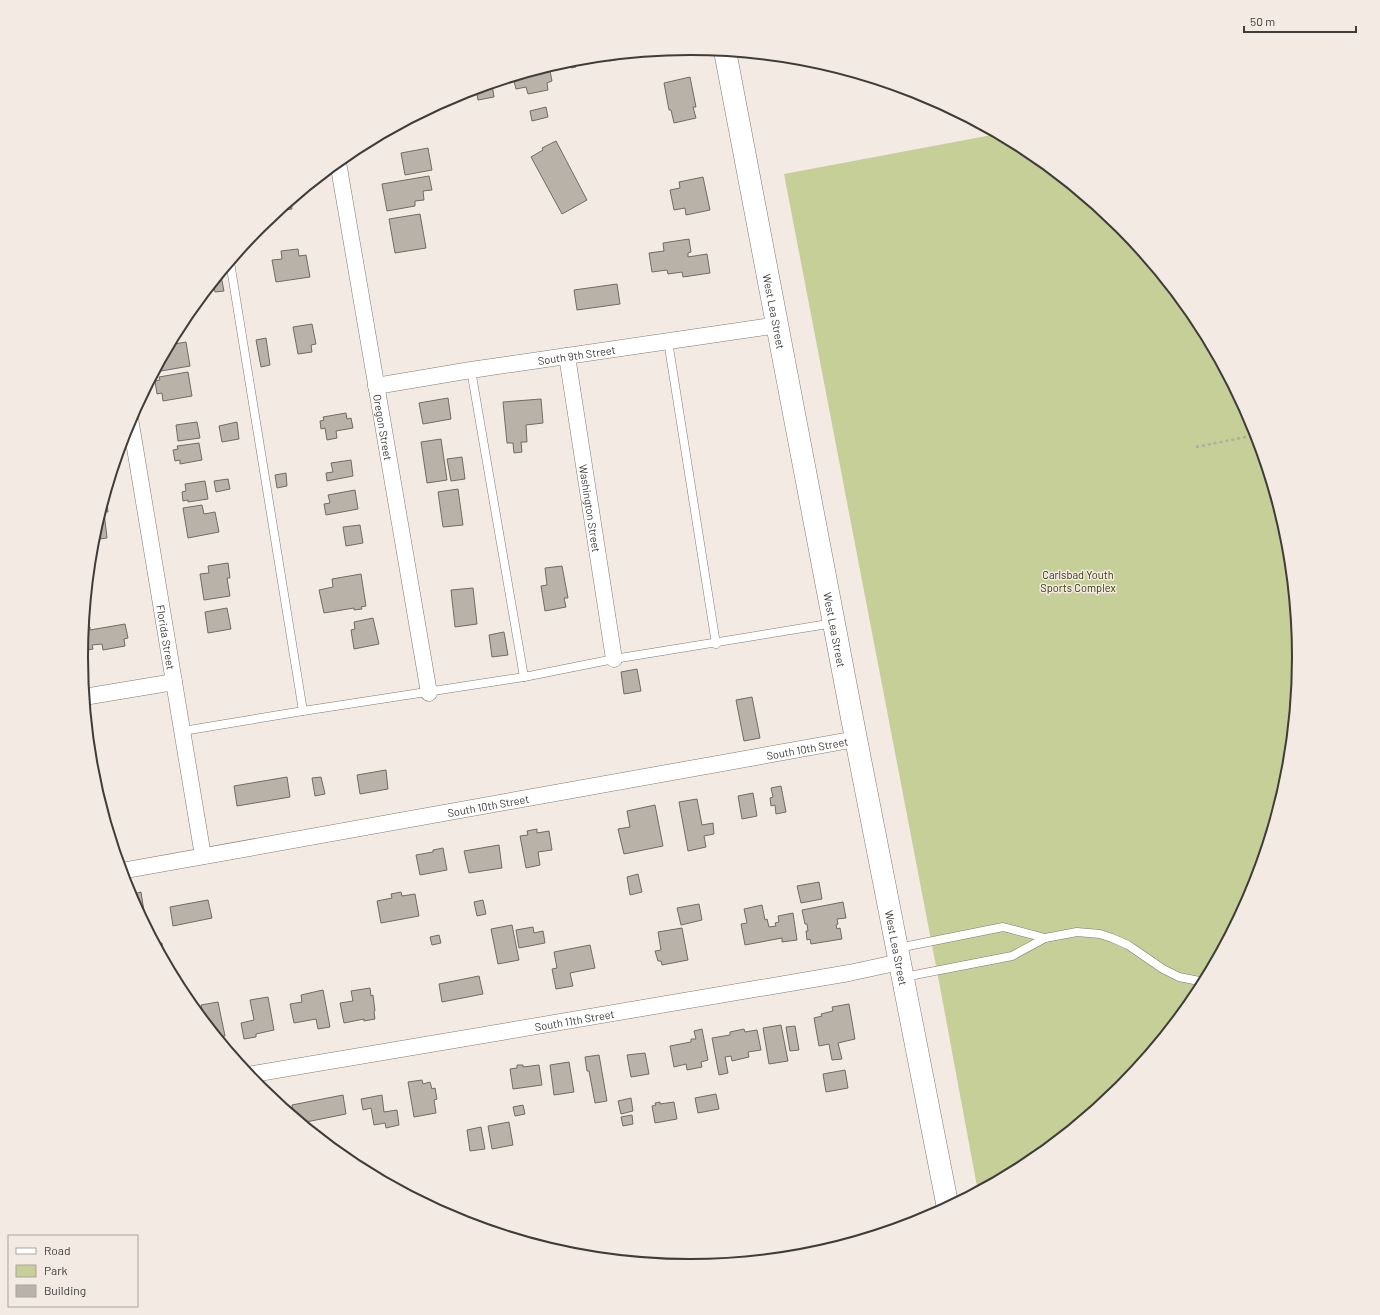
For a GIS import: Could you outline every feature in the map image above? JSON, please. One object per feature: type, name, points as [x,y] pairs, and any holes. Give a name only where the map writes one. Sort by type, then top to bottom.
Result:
[{"type":"main road","name":"West Lea Street","points":[[726,56],[856,739],[947,1202]]},
{"type":"street","name":"Oregon Street","points":[[339,168],[429,693]]},
{"type":"street","name":"South 9th Street","points":[[376,386],[471,370],[778,325]]},
{"type":"street","name":"Washington Street","points":[[567,356],[614,659]]},
{"type":"street","name":"Florida Street","points":[[132,430],[203,856]]},
{"type":"street","points":[[89,696],[174,682]]},
{"type":"street","name":"South 10th Street","points":[[126,869],[856,739]]},
{"type":"street","name":"South 11th Street","points":[[255,1074],[849,973],[900,963]]},
{"type":"lane","points":[[231,268],[303,711]]},
{"type":"lane","points":[[668,341],[716,644]]},
{"type":"lane","points":[[471,370],[524,677]]},
{"type":"lane","points":[[183,731],[303,711],[429,693],[524,677],[614,659],[716,644],[834,623]]},
{"type":"lane","points":[[900,963],[1003,927],[1045,938]]},
{"type":"lane","points":[[900,963],[1012,956],[1045,938],[1077,932],[1100,934],[1128,945],[1163,969],[1179,977],[1198,981]]},
{"type":"path","points":[[1196,447],[1250,436]]},
{"type":"green space","name":"Carlsbad Youth Sports Complex","points":[[990,135],[1025,157],[1057,180],[1116,231],[1143,260],[1191,323],[1212,356],[1247,427],[1261,464],[1281,540],[1291,618],[1291,697],[1281,775],[1261,851],[1247,888],[1212,959],[1168,1024],[1143,1055],[1116,1084],[1057,1135],[1025,1158],[977,1187],[940,987],[784,174]]},
{"type":"building","points":[[550,72],[552,81],[547,83],[548,90],[528,94],[526,87],[516,89],[514,82]]},
{"type":"building","points":[[690,77],[696,107],[693,107],[696,118],[674,123],[671,110],[669,110],[664,83]]},
{"type":"building","points":[[493,88],[494,97],[478,100],[477,94]]},
{"type":"building","points":[[546,107],[548,117],[532,121],[530,111]]},
{"type":"building","points":[[556,141],[587,200],[562,214],[531,157],[543,150],[542,148]]},
{"type":"building","points":[[428,148],[432,170],[405,175],[401,153]]},
{"type":"building","points":[[429,176],[432,190],[423,191],[424,200],[415,201],[415,206],[387,211],[382,184]]},
{"type":"building","points":[[703,177],[710,210],[686,215],[685,208],[674,210],[670,190],[680,188],[679,182]]},
{"type":"building","points":[[420,214],[426,248],[395,253],[389,219]]},
{"type":"building","points":[[689,239],[691,252],[688,253],[688,257],[707,254],[710,273],[683,277],[682,272],[668,274],[667,270],[652,272],[649,253],[664,251],[663,243]]},
{"type":"building","points":[[298,249],[299,256],[306,255],[310,277],[276,282],[272,260],[282,259],[281,251]]},
{"type":"building","points":[[222,279],[224,291],[215,292],[214,288]]},
{"type":"building","points":[[617,284],[620,304],[577,310],[574,290]]},
{"type":"building","points":[[312,324],[316,344],[311,345],[312,352],[298,354],[293,327]]},
{"type":"building","points":[[266,338],[270,365],[261,367],[256,340]]},
{"type":"building","points":[[186,342],[190,366],[161,371],[168,356],[176,344]]},
{"type":"building","points":[[188,372],[192,396],[163,401],[162,393],[157,394],[155,381],[160,380],[159,377]]},
{"type":"building","points":[[448,398],[451,419],[423,424],[419,403]]},
{"type":"building","points":[[541,399],[543,423],[526,425],[527,442],[521,442],[522,452],[514,453],[513,443],[507,443],[503,402]]},
{"type":"building","points":[[346,413],[347,419],[351,418],[353,428],[336,431],[337,438],[327,440],[325,428],[321,429],[320,421],[324,420],[323,417]]},
{"type":"building","points":[[197,422],[200,438],[178,441],[176,425]]},
{"type":"building","points":[[237,422],[239,439],[222,442],[219,426]]},
{"type":"building","points":[[441,439],[447,480],[427,483],[421,442]]},
{"type":"building","points":[[199,443],[202,460],[180,464],[180,460],[175,461],[173,450],[178,449],[177,446]]},
{"type":"building","points":[[462,457],[465,479],[451,481],[447,459]]},
{"type":"building","points":[[351,460],[353,476],[327,481],[326,473],[333,472],[331,463]]},
{"type":"building","points":[[286,473],[287,486],[277,488],[275,475]]},
{"type":"building","points":[[228,479],[230,489],[216,492],[214,481]]},
{"type":"building","points":[[205,481],[208,499],[188,502],[188,500],[183,501],[182,492],[186,491],[185,484]]},
{"type":"building","points":[[458,489],[463,525],[443,527],[438,492]]},
{"type":"building","points":[[355,490],[358,509],[326,515],[324,504],[330,503],[328,495]]},
{"type":"building","points":[[202,505],[204,514],[215,512],[219,532],[188,538],[183,508]]},
{"type":"building","points":[[105,517],[107,538],[99,539]]},
{"type":"building","points":[[360,525],[363,543],[346,546],[343,527]]},
{"type":"building","points":[[228,563],[230,578],[227,578],[230,596],[204,600],[200,574],[209,573],[208,566]]},
{"type":"building","points":[[562,566],[568,598],[564,598],[566,607],[545,611],[541,586],[547,585],[545,568]]},
{"type":"building","points":[[361,574],[366,606],[361,607],[362,609],[354,610],[354,608],[324,613],[319,590],[333,587],[332,579]]},
{"type":"building","points":[[473,588],[477,624],[455,627],[451,590]]},
{"type":"building","points":[[227,608],[231,629],[208,633],[205,612]]},
{"type":"building","points":[[373,618],[379,644],[354,649],[351,630],[355,629],[354,622]]},
{"type":"building","points":[[125,624],[128,638],[124,639],[125,646],[103,650],[102,644],[92,645],[93,649],[88,650],[89,627],[90,630]]},
{"type":"building","points":[[504,632],[508,655],[492,657],[489,635]]},
{"type":"building","points":[[637,669],[641,691],[624,694],[621,672]]},
{"type":"building","points":[[752,697],[760,738],[744,741],[736,700]]},
{"type":"building","points":[[386,770],[388,789],[360,794],[357,775]]},
{"type":"building","points":[[287,777],[290,797],[237,806],[234,786]]},
{"type":"building","points":[[321,777],[325,794],[315,796],[312,778]]},
{"type":"building","points":[[781,786],[786,812],[776,814],[775,805],[771,806],[770,798],[773,797],[771,788]]},
{"type":"building","points":[[753,793],[757,816],[742,819],[738,796]]},
{"type":"building","points":[[697,799],[702,825],[713,823],[714,834],[704,836],[706,847],[688,851],[679,802]]},
{"type":"building","points":[[655,805],[663,846],[624,854],[618,829],[630,827],[627,811]]},
{"type":"building","points":[[537,829],[537,833],[549,831],[552,850],[538,852],[540,865],[526,868],[520,836],[528,835],[527,831]]},
{"type":"building","points":[[499,845],[502,868],[469,873],[464,851]]},
{"type":"building","points":[[443,848],[447,870],[420,875],[416,855],[433,852],[433,850]]},
{"type":"building","points":[[638,874],[642,892],[630,895],[627,877]]},
{"type":"building","points":[[819,882],[822,899],[801,903],[797,886]]},
{"type":"building","points":[[141,892],[144,911],[136,893]]},
{"type":"building","points":[[401,892],[402,896],[415,894],[419,916],[381,923],[377,901],[392,898],[391,894]]},
{"type":"building","points":[[208,900],[212,918],[173,926],[170,907]]},
{"type":"building","points":[[483,900],[486,914],[477,916],[474,902]]},
{"type":"building","points":[[843,902],[846,918],[837,919],[838,924],[836,925],[837,929],[840,928],[842,939],[811,944],[810,939],[807,940],[807,924],[805,924],[802,910]]},
{"type":"building","points":[[699,904],[702,920],[681,925],[677,908]]},
{"type":"building","points":[[762,905],[765,920],[767,919],[769,927],[776,926],[775,923],[779,922],[778,916],[793,913],[797,940],[782,942],[782,938],[745,945],[741,924],[747,923],[744,909]]},
{"type":"building","points":[[512,925],[519,960],[498,964],[491,929]]},
{"type":"building","points":[[533,927],[534,933],[543,931],[545,943],[519,948],[516,930]]},
{"type":"building","points":[[682,928],[688,960],[662,965],[661,961],[658,961],[655,951],[661,950],[658,932]]},
{"type":"building","points":[[439,935],[441,943],[432,945],[430,937]]},
{"type":"building","points":[[590,945],[595,968],[570,973],[573,986],[556,989],[552,969],[557,968],[554,952]]},
{"type":"building","points":[[479,976],[483,994],[442,1002],[439,984]]},
{"type":"building","points":[[370,988],[371,996],[373,995],[375,1019],[364,1021],[364,1019],[344,1023],[340,1003],[353,1001],[351,991]]},
{"type":"building","points":[[323,990],[330,1027],[318,1029],[316,1019],[294,1023],[290,1004],[302,1002],[301,995]]},
{"type":"building","points":[[268,997],[274,1030],[256,1034],[256,1037],[244,1039],[241,1023],[254,1020],[250,1000]]},
{"type":"building","points":[[218,1002],[225,1036],[222,1037],[212,1024],[202,1010],[201,1005]]},
{"type":"building","points":[[849,1004],[855,1039],[838,1043],[842,1059],[832,1060],[829,1044],[819,1046],[814,1018],[822,1016],[821,1014],[833,1011],[832,1007]]},
{"type":"building","points":[[781,1025],[788,1061],[769,1064],[763,1028]]},
{"type":"building","points":[[795,1026],[799,1050],[790,1051],[786,1027]]},
{"type":"building","points":[[702,1029],[708,1060],[701,1062],[702,1067],[687,1070],[686,1064],[674,1067],[670,1046],[691,1042],[691,1039],[696,1039],[694,1031]]},
{"type":"building","points":[[744,1029],[745,1032],[757,1030],[761,1050],[748,1052],[749,1057],[732,1061],[731,1056],[725,1057],[728,1073],[719,1075],[712,1038],[730,1035],[730,1032]]},
{"type":"building","points":[[645,1053],[649,1074],[631,1077],[627,1055]]},
{"type":"building","points":[[599,1055],[607,1101],[595,1103],[585,1057]]},
{"type":"building","points":[[569,1062],[574,1092],[554,1095],[550,1065]]},
{"type":"building","points":[[517,1065],[523,1065],[523,1067],[539,1065],[542,1085],[513,1089],[510,1069],[517,1068]]},
{"type":"building","points":[[845,1070],[848,1088],[826,1092],[823,1074]]},
{"type":"building","points":[[422,1080],[423,1084],[430,1082],[432,1089],[435,1088],[437,1099],[434,1100],[436,1113],[414,1117],[408,1082]]},
{"type":"building","points":[[716,1094],[719,1109],[698,1113],[695,1098]]},
{"type":"building","points":[[343,1095],[346,1114],[307,1122],[293,1110],[292,1105]]},
{"type":"building","points":[[382,1095],[384,1112],[397,1110],[399,1125],[386,1128],[385,1123],[374,1125],[371,1108],[363,1110],[361,1099]]},
{"type":"building","points":[[631,1098],[633,1111],[621,1114],[618,1101]]},
{"type":"building","points":[[660,1102],[660,1104],[674,1102],[677,1119],[655,1123],[652,1106],[656,1105],[655,1103]]},
{"type":"building","points":[[523,1105],[525,1114],[515,1116],[513,1107]]},
{"type":"building","points":[[632,1115],[633,1124],[623,1126],[621,1117]]},
{"type":"building","points":[[509,1122],[513,1145],[492,1149],[488,1126]]},
{"type":"building","points":[[481,1127],[485,1149],[470,1151],[467,1130]]}]
